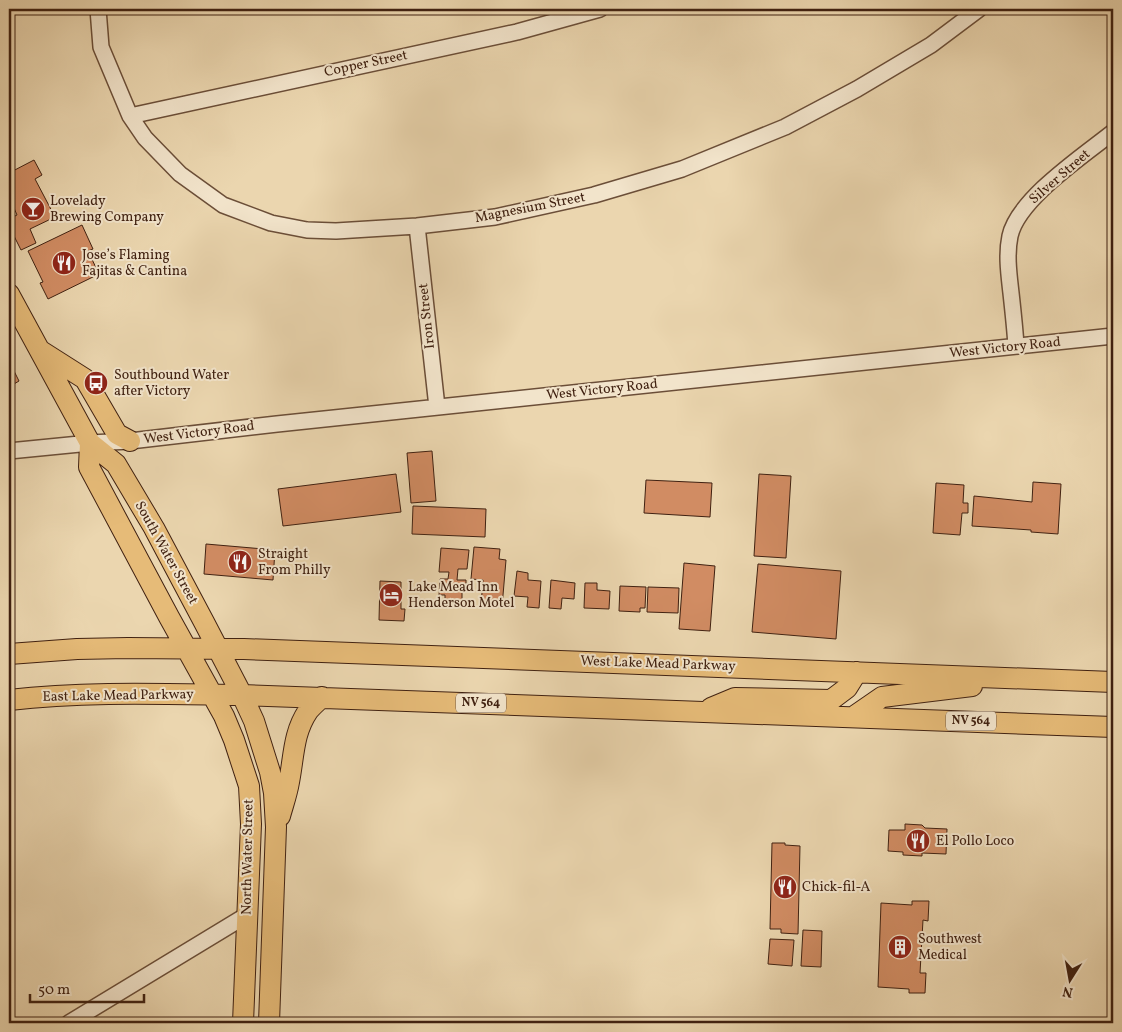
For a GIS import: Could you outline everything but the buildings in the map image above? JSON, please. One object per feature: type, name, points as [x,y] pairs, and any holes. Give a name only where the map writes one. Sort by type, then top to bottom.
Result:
[{"type":"main road","name":"South Water Street","points":[[9,294],[90,443],[116,464],[154,528],[202,649],[199,671]]},
{"type":"main road","points":[[39,350],[85,379],[117,434],[130,441]]},
{"type":"main road","name":"South Water Street","points":[[90,443],[89,467],[202,649],[230,672]]},
{"type":"main road","points":[[9,654],[77,649],[202,649]]},
{"type":"main road","name":"West Lake Mead Parkway","points":[[202,649],[358,653],[1113,682]]},
{"type":"main road","name":"North Water Street","points":[[199,671],[227,694],[254,721],[270,772],[274,793],[276,827],[269,1023]]},
{"type":"main road","name":"North Water Street","points":[[230,672],[224,716],[249,786],[251,824],[243,1023]]},
{"type":"main road","points":[[702,711],[735,698],[831,700],[847,688],[857,672]]},
{"type":"main road","points":[[853,717],[882,696],[1037,679]]},
{"type":"main road","name":"East Lake Mead Parkway","points":[[9,700],[55,696],[121,694],[227,694]]},
{"type":"main road","name":"NV 564","points":[[227,694],[1113,726]]},
{"type":"main road","points":[[276,827],[290,780],[292,754],[298,732],[309,710],[322,697]]},
{"type":"street","name":"Magnesium Street","points":[[98,9],[101,47],[130,116],[145,138],[180,174],[223,205],[271,223],[307,230],[336,232],[418,226],[495,217],[594,195],[682,169],[785,127],[858,89],[931,44],[979,9]]},
{"type":"street","name":"Copper Street","points":[[130,116],[517,32],[600,9]]},
{"type":"street","name":"Silver Street","points":[[1016,346],[1008,266],[1010,237],[1014,224],[1030,201],[1051,181],[1113,132]]},
{"type":"street","name":"Iron Street","points":[[418,226],[437,407]]},
{"type":"street","name":"West Victory Road","points":[[9,451],[130,441],[1113,336]]},
{"type":"street","points":[[69,1023],[247,915]]},
{"type":"place","name":"Lovelady Brewing Company","points":[[33,209]]},
{"type":"place","name":"Jose’s Flaming Fajitas & Cantina","points":[[64,263]]},
{"type":"place","name":"Southbound Water after Victory","points":[[96,383]]},
{"type":"place","name":"Straight From Philly","points":[[240,562]]},
{"type":"place","name":"Lake Mead Inn Henderson Motel","points":[[391,595]]},
{"type":"place","name":"El Pollo Loco","points":[[918,841]]},
{"type":"place","name":"Chick-fil-A","points":[[785,887]]},
{"type":"place","name":"Southwest Medical","points":[[900,947]]}]
